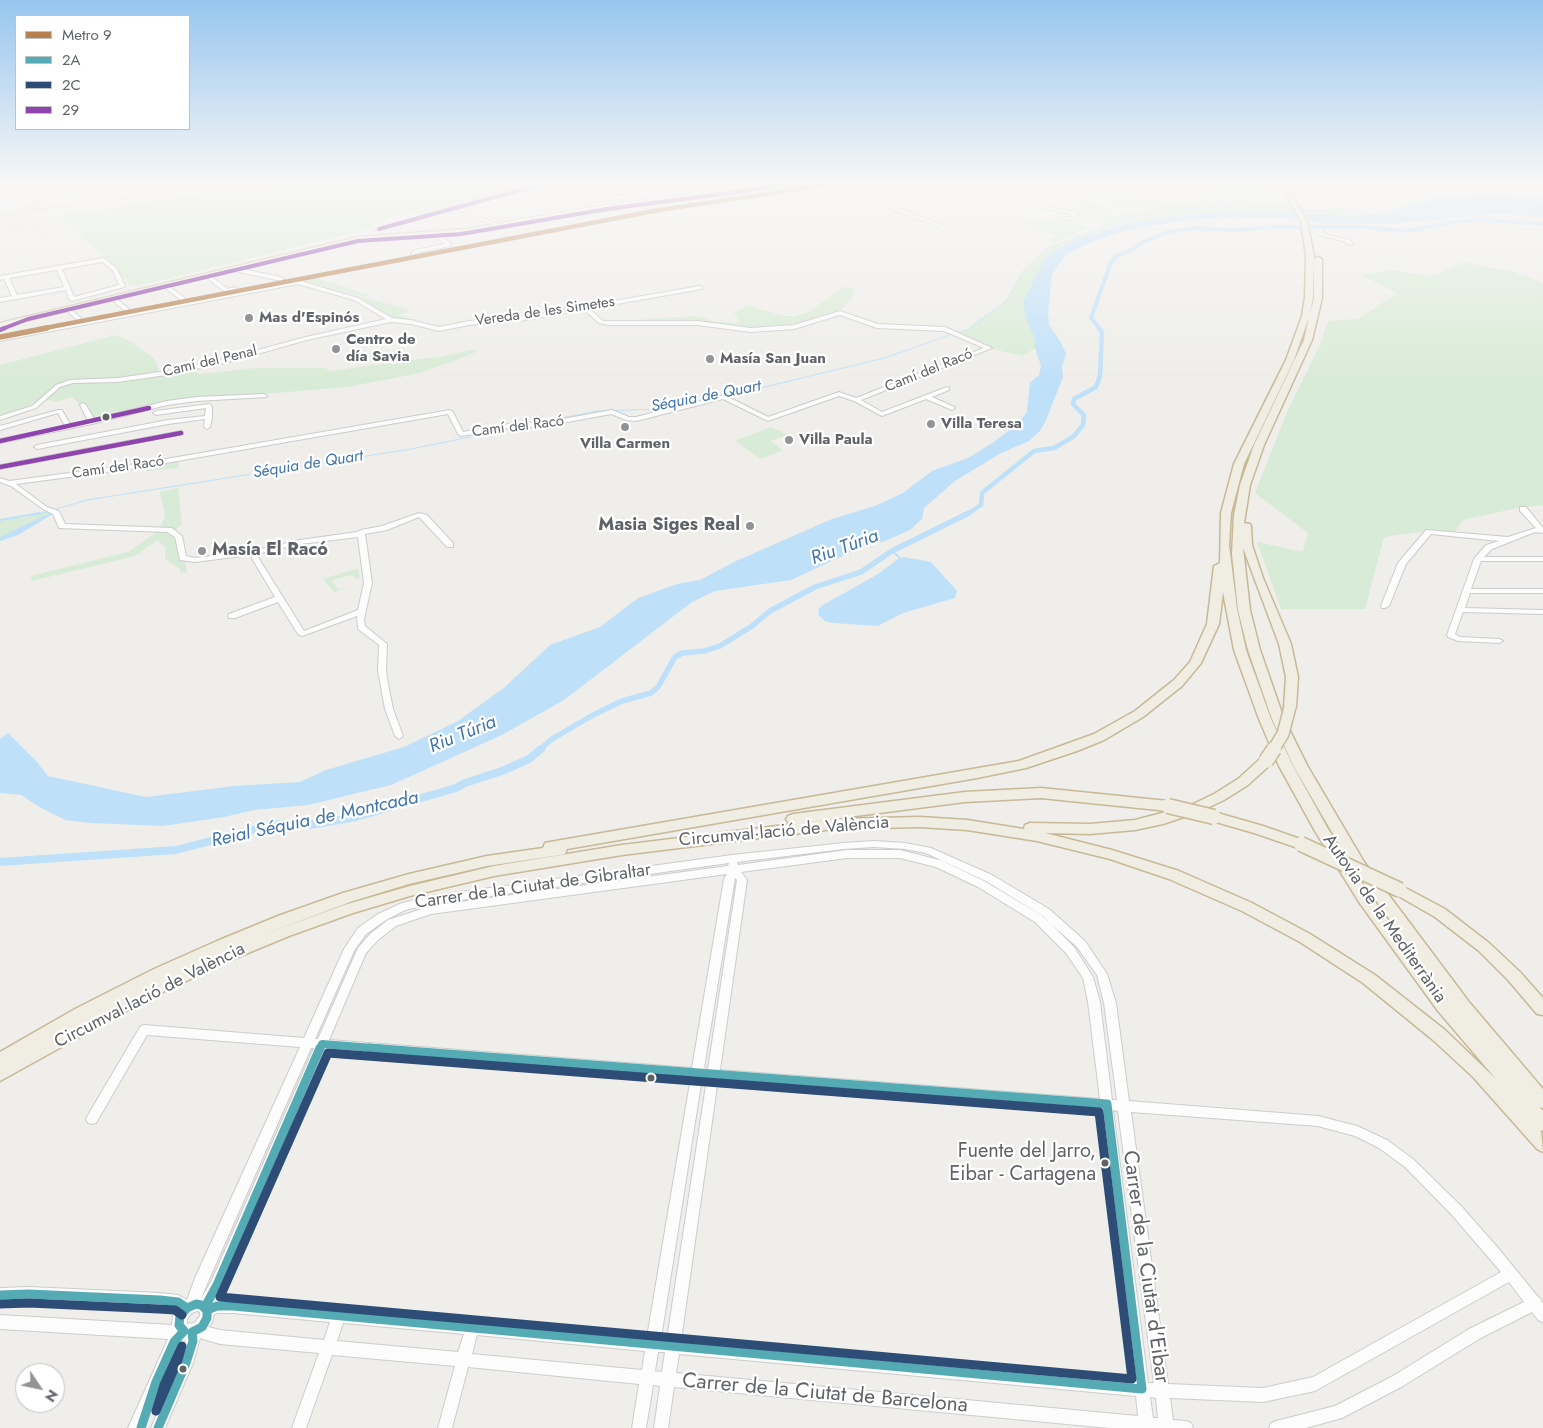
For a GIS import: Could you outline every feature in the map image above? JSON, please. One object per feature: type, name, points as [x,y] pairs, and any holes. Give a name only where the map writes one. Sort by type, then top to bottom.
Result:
[{"type":"highway","name":"Autovia de la Mediterrània","points":[[1310,250],[1311,274],[1306,316],[1290,360],[1239,464],[1226,513],[1224,545],[1231,609],[1240,650],[1251,684],[1286,766],[1317,823],[1364,898],[1444,1006],[1543,1123]]},
{"type":"highway","name":"Autovia de la Mediterrània","points":[[1313,250],[1320,275],[1315,317],[1299,362],[1259,445],[1245,485],[1239,515],[1237,554],[1244,610],[1265,685],[1290,743],[1336,829],[1397,920],[1463,1007],[1543,1101]]},
{"type":"highway","points":[[968,825],[1090,829],[1150,822],[1208,803],[1234,788],[1260,767],[1270,755],[1283,734],[1290,707],[1292,677],[1285,644],[1258,578],[1247,545],[1245,516],[1249,489],[1245,485]]},
{"type":"highway","points":[[487,861],[506,855],[977,774],[1021,764],[1072,748],[1099,737],[1139,714],[1178,683],[1195,663],[1213,624],[1218,588],[1220,550],[1224,545]]},
{"type":"highway","name":"Circumval·lació de València","points":[[0,1060],[118,994],[222,945],[283,920],[348,897],[409,879],[487,861],[965,797],[1041,793],[1168,806],[1214,816],[1301,844],[1356,868],[1440,913],[1484,947],[1514,976],[1543,1009]]},
{"type":"highway","name":"Circumval·lació de València","points":[[0,1074],[128,1003],[226,956],[340,912],[410,891],[460,878],[569,857],[784,828],[869,822],[920,822],[968,825],[1037,836],[1112,855],[1174,875],[1247,907],[1305,938],[1369,979],[1439,1035],[1479,1072],[1543,1144]]},
{"type":"main road","points":[[0,321],[35,315],[312,250]]},
{"type":"main road","points":[[0,327],[35,315]]},
{"type":"street","points":[[0,327],[68,309],[322,250]]},
{"type":"street","points":[[413,254],[424,250]]},
{"type":"street","points":[[15,298],[3,278],[59,268],[104,260],[115,270],[122,286],[72,299],[59,268]]},
{"type":"street","points":[[208,276],[226,291],[281,279],[237,270]]},
{"type":"street","points":[[0,339],[298,282],[305,279]]},
{"type":"street","points":[[298,282],[356,299],[391,320]]},
{"type":"street","points":[[166,286],[183,299]]},
{"type":"street","points":[[0,300],[68,288]]},
{"type":"street","name":"Vereda de les Simetes","points":[[391,320],[411,322],[438,329],[469,323],[528,318],[700,288]]},
{"type":"street","points":[[114,299],[127,310]]},
{"type":"street","points":[[581,308],[591,313],[601,322],[618,324],[697,323],[739,329],[765,330],[800,325],[840,313],[878,326],[936,328],[951,331]]},
{"type":"street","points":[[68,309],[79,319]]},
{"type":"street","name":"Camí del Penal","points":[[35,406],[58,386],[72,381],[118,380],[173,372],[391,320]]},
{"type":"street","name":"Camí del Racó","points":[[10,483],[137,466],[450,412],[461,434],[525,423],[535,426],[612,412],[628,419],[636,419],[724,397],[768,420],[839,394],[856,400],[989,348],[951,331]]},
{"type":"street","points":[[856,400],[882,414],[947,389]]},
{"type":"street","points":[[156,413],[264,396]]},
{"type":"street","points":[[927,397],[952,408]]},
{"type":"street","points":[[0,441],[181,401],[211,403]]},
{"type":"street","points":[[0,418],[51,402]]},
{"type":"street","points":[[207,427],[211,403]]},
{"type":"street","points":[[84,405],[92,422]]},
{"type":"street","points":[[149,408],[181,433]]},
{"type":"street","points":[[0,428],[60,411],[68,426]]},
{"type":"street","points":[[38,417],[44,432]]},
{"type":"street","points":[[113,417],[118,446]]},
{"type":"street","points":[[37,447],[168,422],[209,417]]},
{"type":"street","points":[[0,467],[181,433]]},
{"type":"street","points":[[34,434],[40,460]]},
{"type":"street","points":[[0,480],[10,483],[45,508],[56,513],[62,526],[112,529],[162,528],[173,531],[180,539],[183,558],[188,559],[208,560],[252,553],[300,542],[361,534],[361,532],[384,528],[419,515],[424,517],[450,545]]},
{"type":"street","points":[[1523,508],[1543,531]]},
{"type":"street","points":[[1499,641],[1458,639],[1451,635],[1478,559],[1489,547],[1534,530],[1543,531]]},
{"type":"street","points":[[1385,606],[1402,563],[1428,532],[1508,540]]},
{"type":"street","points":[[361,534],[368,583],[361,612],[361,628],[369,631],[383,644],[382,671],[385,689],[389,709],[399,736]]},
{"type":"street","points":[[252,553],[302,634],[361,612]]},
{"type":"street","points":[[1478,559],[1543,559]]},
{"type":"street","points":[[1468,591],[1543,591]]},
{"type":"street","points":[[232,616],[281,598]]},
{"type":"street","points":[[1461,610],[1543,612]]},
{"type":"street","name":"Carrer de la Ciutat de Gibraltar","points":[[356,950],[392,924],[431,910],[844,846],[874,844],[928,850],[988,878],[1046,912],[1081,944],[1102,974],[1110,1003],[1124,1106]]},
{"type":"street","name":"Carrer de la Ciutat de Gibraltar","points":[[733,864],[847,854],[900,854],[939,864],[982,884],[1039,919],[1070,950],[1088,977],[1094,1002],[1107,1104]]},
{"type":"street","points":[[639,1428],[728,879],[733,864]]},
{"type":"street","points":[[661,1428],[742,880],[733,864]]},
{"type":"street","points":[[198,1308],[204,1274],[307,1043],[356,950]]},
{"type":"street","points":[[158,1428],[193,1341],[189,1330],[179,1321],[198,1308],[217,1285],[322,1044],[356,950]]},
{"type":"street","points":[[92,1119],[144,1030],[1318,1120],[1356,1131],[1383,1144],[1409,1163],[1457,1211],[1539,1309],[1474,1334],[1398,1381],[1337,1413],[1276,1428]]},
{"type":"street","name":"Carrer de la Ciutat d'Eibar","points":[[1107,1104],[1146,1427]]},
{"type":"street","name":"Carrer de la Ciutat d'Eibar","points":[[1124,1106],[1167,1428]]},
{"type":"street","name":"Carrer de la Ciutat de Barcelona","points":[[0,1295],[29,1294],[160,1300],[178,1302],[198,1308],[233,1306],[1162,1391],[1263,1395],[1315,1384],[1511,1274]]},
{"type":"street","points":[[135,1428],[174,1342],[208,1318],[198,1308]]},
{"type":"street","points":[[299,1428],[339,1316]]},
{"type":"street","name":"Carrer de la Ciutat de Barcelona","points":[[0,1322],[172,1332],[189,1330],[220,1336],[328,1347],[1146,1427],[1186,1428]]},
{"type":"street","points":[[445,1428],[472,1328]]},
{"type":"street","points":[[141,1428],[156,1382]]},
{"type":"street","points":[[151,1428],[177,1383]]},
{"type":"green space","points":[[96,250],[285,250],[137,286],[129,285],[126,278],[123,279],[118,269]]},
{"type":"green space","points":[[1045,250],[1057,250],[1045,258],[1026,313],[1035,339],[1035,348],[1023,356],[989,348],[957,334],[968,329],[1006,301],[1022,272]]},
{"type":"green space","points":[[1463,262],[1515,272],[1543,283],[1543,505],[1517,508],[1463,520],[1455,532],[1426,531],[1384,537],[1365,609],[1281,609],[1257,542],[1303,552],[1308,533],[1255,493],[1287,412],[1320,345],[1328,321],[1358,319],[1397,293],[1360,275],[1394,270],[1431,277]]},
{"type":"green space","points":[[312,277],[370,295],[366,297],[303,281],[411,310],[400,315],[410,319],[394,319],[358,299],[300,282]]},
{"type":"green space","points":[[842,287],[853,288],[854,290],[852,298],[840,311],[807,324],[765,330],[705,323],[606,322],[693,316],[704,317],[712,321],[740,323],[734,313],[748,306],[784,316],[795,316],[811,311]]},
{"type":"green space","points":[[115,335],[128,340],[152,357],[159,371],[157,375],[190,369],[201,374],[255,368],[326,368],[329,371],[444,356],[476,349],[474,353],[420,373],[347,387],[197,398],[93,419],[85,404],[80,405],[72,397],[55,402],[52,400],[30,404],[34,407],[0,417],[0,365]]},
{"type":"green space","points":[[771,427],[788,435],[770,441],[783,450],[761,459],[735,441]]},
{"type":"green space","points":[[179,459],[178,468],[147,471],[145,469],[14,485],[10,483]]},
{"type":"green space","points":[[178,488],[182,525],[172,532],[175,534],[185,560],[187,573],[180,572],[180,569],[165,559],[165,547],[157,540],[135,556],[32,581],[31,576],[128,552],[158,531],[165,516],[160,492]]},
{"type":"green space","points":[[49,510],[50,513],[0,537],[0,520],[27,517]]},
{"type":"green space","points":[[358,568],[360,578],[356,579],[352,575],[332,580],[338,589],[352,586],[334,592],[323,579]]},
{"type":"water","name":"Riu Túria","points":[[1057,250],[1075,250],[1064,257],[1052,275],[1048,315],[1049,325],[1062,344],[1066,354],[1062,366],[1063,377],[1046,420],[1040,431],[1029,441],[1001,453],[955,481],[924,508],[922,519],[910,530],[885,541],[862,547],[791,580],[715,591],[692,602],[564,700],[502,735],[391,785],[308,805],[254,810],[224,817],[163,826],[65,820],[21,795],[0,793],[0,739],[8,733],[48,776],[146,797],[234,786],[300,782],[326,770],[404,747],[458,721],[505,687],[550,645],[600,627],[638,598],[677,584],[700,580],[736,561],[832,519],[875,506],[903,493],[932,471],[968,458],[994,442],[1018,423],[1027,412],[1030,383],[1039,375],[1041,366],[1035,348],[1035,339],[1027,321],[1023,302],[1045,258]]},
{"type":"water","points":[[50,513],[51,515],[18,535],[0,541],[0,537]]},
{"type":"water","points":[[904,557],[931,562],[957,591],[955,598],[903,613],[878,626],[833,623],[825,621],[818,615],[819,608],[823,605]]},
{"type":"waterway","name":"Séquia de Quart","points":[[957,333],[968,329],[1006,301],[1022,272],[1045,250]]},
{"type":"waterway","name":"Reial Séquia de Montcada","points":[[1100,329],[1091,318],[1111,262],[1117,256],[1132,250]]},
{"type":"waterway","name":"Reial Séquia de Montcada","points":[[969,513],[981,505],[982,493],[1034,451],[1054,448],[1073,437],[1083,425],[1084,415],[1073,404],[1074,399],[1096,387],[1100,376],[1102,332],[1099,328]]},
{"type":"waterway","name":"Séquia de Quart","points":[[533,424],[597,411],[660,409],[773,385],[888,357],[952,334]]},
{"type":"waterway","name":"Séquia de Quart","points":[[36,515],[87,500],[411,449],[529,425]]},
{"type":"waterway","name":"Séquia de Quart","points":[[0,520],[40,513]]},
{"type":"waterway","name":"Reial Séquia de Montcada","points":[[539,750],[552,739],[593,715],[622,701],[651,693],[658,687],[675,657],[682,653],[704,651],[720,646],[752,626],[770,611],[815,587],[861,572],[892,551],[969,513]]},
{"type":"waterway","points":[[892,551],[900,558]]},
{"type":"waterway","name":"Reial Séquia de Montcada","points":[[0,862],[176,850],[272,825],[290,823],[310,825],[356,817],[456,788],[529,759],[541,749]]},
{"type":"railway","points":[[201,297],[226,293]]},
{"type":"metro line","name":"9","points":[[0,337],[453,250]]},
{"type":"transit line","name":"29","points":[[0,330],[28,319],[321,250]]},
{"type":"transit line","name":"29","points":[[0,441],[149,408]]},
{"type":"transit line","name":"29","points":[[0,467],[181,433]]},
{"type":"transit line","name":"2A","points":[[205,1307],[217,1285],[322,1044],[1107,1104],[1142,1389],[233,1306],[217,1306],[207,1310]]},
{"type":"transit line","name":"2C","points":[[328,1053],[1099,1112],[1132,1379],[220,1297],[328,1053]]},
{"type":"transit line","name":"2A","points":[[0,1295],[29,1294],[160,1300],[178,1302],[187,1308]]},
{"type":"transit line","name":"2C","points":[[0,1304],[29,1303],[159,1309],[175,1310],[182,1315]]},
{"type":"transit line","name":"2A","points":[[141,1428],[156,1382],[174,1342],[184,1331],[179,1325],[180,1316],[187,1308],[196,1304],[201,1305],[207,1310],[207,1318],[202,1327],[192,1332],[193,1341],[186,1363],[158,1428]]},
{"type":"transit line","name":"2C","points":[[182,1346],[178,1360],[156,1411],[164,1385],[182,1346]]},
{"type":"place","name":"Mas d'Espinós","points":[[249,318]]},
{"type":"place","name":"Centro de día Savia","points":[[336,349]]},
{"type":"place","name":"Masía San Juan","points":[[710,359]]},
{"type":"place","name":"Villa Teresa","points":[[931,424]]},
{"type":"place","name":"Villa Carmen","points":[[625,427]]},
{"type":"place","name":"Villa Paula","points":[[789,440]]},
{"type":"place","name":"Masia Siges Real","points":[[750,526]]},
{"type":"place","name":"Masía El Racó","points":[[202,551]]},
{"type":"place","name":"Fuente del Jarro, Eibar - Cartagena","points":[[1105,1163]]}]
